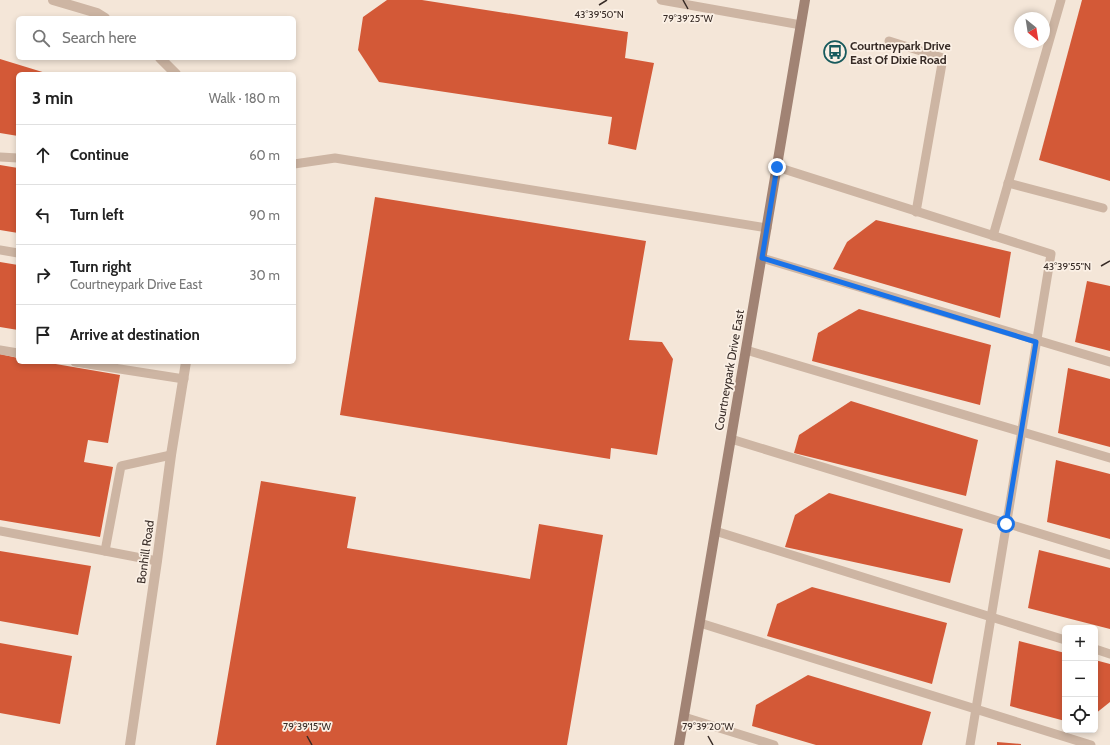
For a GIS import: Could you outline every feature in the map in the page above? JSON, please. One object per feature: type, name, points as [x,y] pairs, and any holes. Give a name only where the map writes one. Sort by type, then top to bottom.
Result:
[{"type":"street","points":[[53,0],[97,13],[102,16]]},
{"type":"street","name":"Courtneypark Drive East","points":[[679,745],[806,0]]},
{"type":"street","points":[[162,60],[174,72]]},
{"type":"street","name":"Bonhill Road","points":[[130,745],[171,455],[186,364]]},
{"type":"lane","points":[[661,0],[801,25]]},
{"type":"lane","points":[[993,236],[1061,0]]},
{"type":"lane","points":[[889,41],[943,58],[916,212]]},
{"type":"lane","points":[[0,157],[16,158]]},
{"type":"lane","points":[[296,164],[335,158],[767,228]]},
{"type":"lane","points":[[777,167],[1051,254],[970,745]]},
{"type":"lane","points":[[1008,183],[1103,208]]},
{"type":"lane","points":[[0,250],[16,253]]},
{"type":"lane","points":[[762,258],[1036,342],[1110,362]]},
{"type":"lane","points":[[0,350],[16,353]]},
{"type":"lane","points":[[746,350],[1110,458]]},
{"type":"lane","points":[[87,364],[184,379]]},
{"type":"lane","points":[[731,439],[1110,555]]},
{"type":"lane","points":[[105,551],[121,466],[171,455]]},
{"type":"lane","points":[[0,531],[157,561]]},
{"type":"lane","points":[[715,531],[1062,639]]},
{"type":"lane","points":[[700,623],[1091,745]]},
{"type":"lane","points":[[1098,651],[1110,654]]},
{"type":"lane","points":[[684,717],[774,745]]},
{"type":"building","points":[[387,0],[422,0],[628,32],[625,58],[654,63],[636,150],[608,144],[612,117],[379,82],[358,50],[363,17]]},
{"type":"building","points":[[1082,0],[1110,0],[1110,181],[1039,160]]},
{"type":"building","points":[[0,59],[42,72],[16,72],[16,136],[0,133]]},
{"type":"building","points":[[0,165],[16,168],[16,233],[0,230]]},
{"type":"building","points":[[375,197],[646,241],[629,340],[662,342],[673,359],[657,455],[611,448],[610,459],[340,415]]},
{"type":"building","points":[[876,220],[1011,252],[1000,318],[833,269],[847,242]]},
{"type":"building","points":[[0,262],[16,265],[16,330],[0,327]]},
{"type":"building","points":[[1087,281],[1110,286],[1110,351],[1075,342]]},
{"type":"building","points":[[859,309],[991,345],[980,405],[812,361],[818,333]]},
{"type":"building","points":[[0,354],[16,358],[16,364],[56,364],[120,375],[108,443],[88,440],[84,462],[113,467],[100,537],[0,520]]},
{"type":"building","points":[[1068,368],[1110,379],[1110,447],[1058,433]]},
{"type":"building","points":[[851,401],[978,440],[966,496],[794,453],[799,435]]},
{"type":"building","points":[[1056,460],[1110,474],[1110,539],[1047,522]]},
{"type":"building","points":[[261,481],[356,497],[347,548],[530,579],[539,524],[603,535],[567,745],[216,745]]},
{"type":"building","points":[[829,493],[963,529],[950,583],[785,547],[795,515]]},
{"type":"building","points":[[1039,550],[1110,568],[1110,629],[1028,608]]},
{"type":"building","points":[[0,551],[91,566],[78,635],[0,621]]},
{"type":"building","points":[[812,587],[947,623],[932,684],[767,636],[777,604]]},
{"type":"building","points":[[1019,641],[1062,652],[1062,720],[1010,706]]},
{"type":"building","points":[[0,643],[72,656],[60,724],[0,713]]},
{"type":"building","points":[[1098,661],[1110,664],[1110,702],[1098,712]]},
{"type":"building","points":[[808,675],[931,712],[922,745],[816,745],[752,726],[756,705]]},
{"type":"building","points":[[997,742],[1021,744],[1021,745],[997,745]]},
{"type":"place","name":"Courtneypark Drive East Of Dixie Road","points":[[835,52]]},
{"type":"route","points":[[777,167],[762,258],[1036,342],[1006,524]]}]
